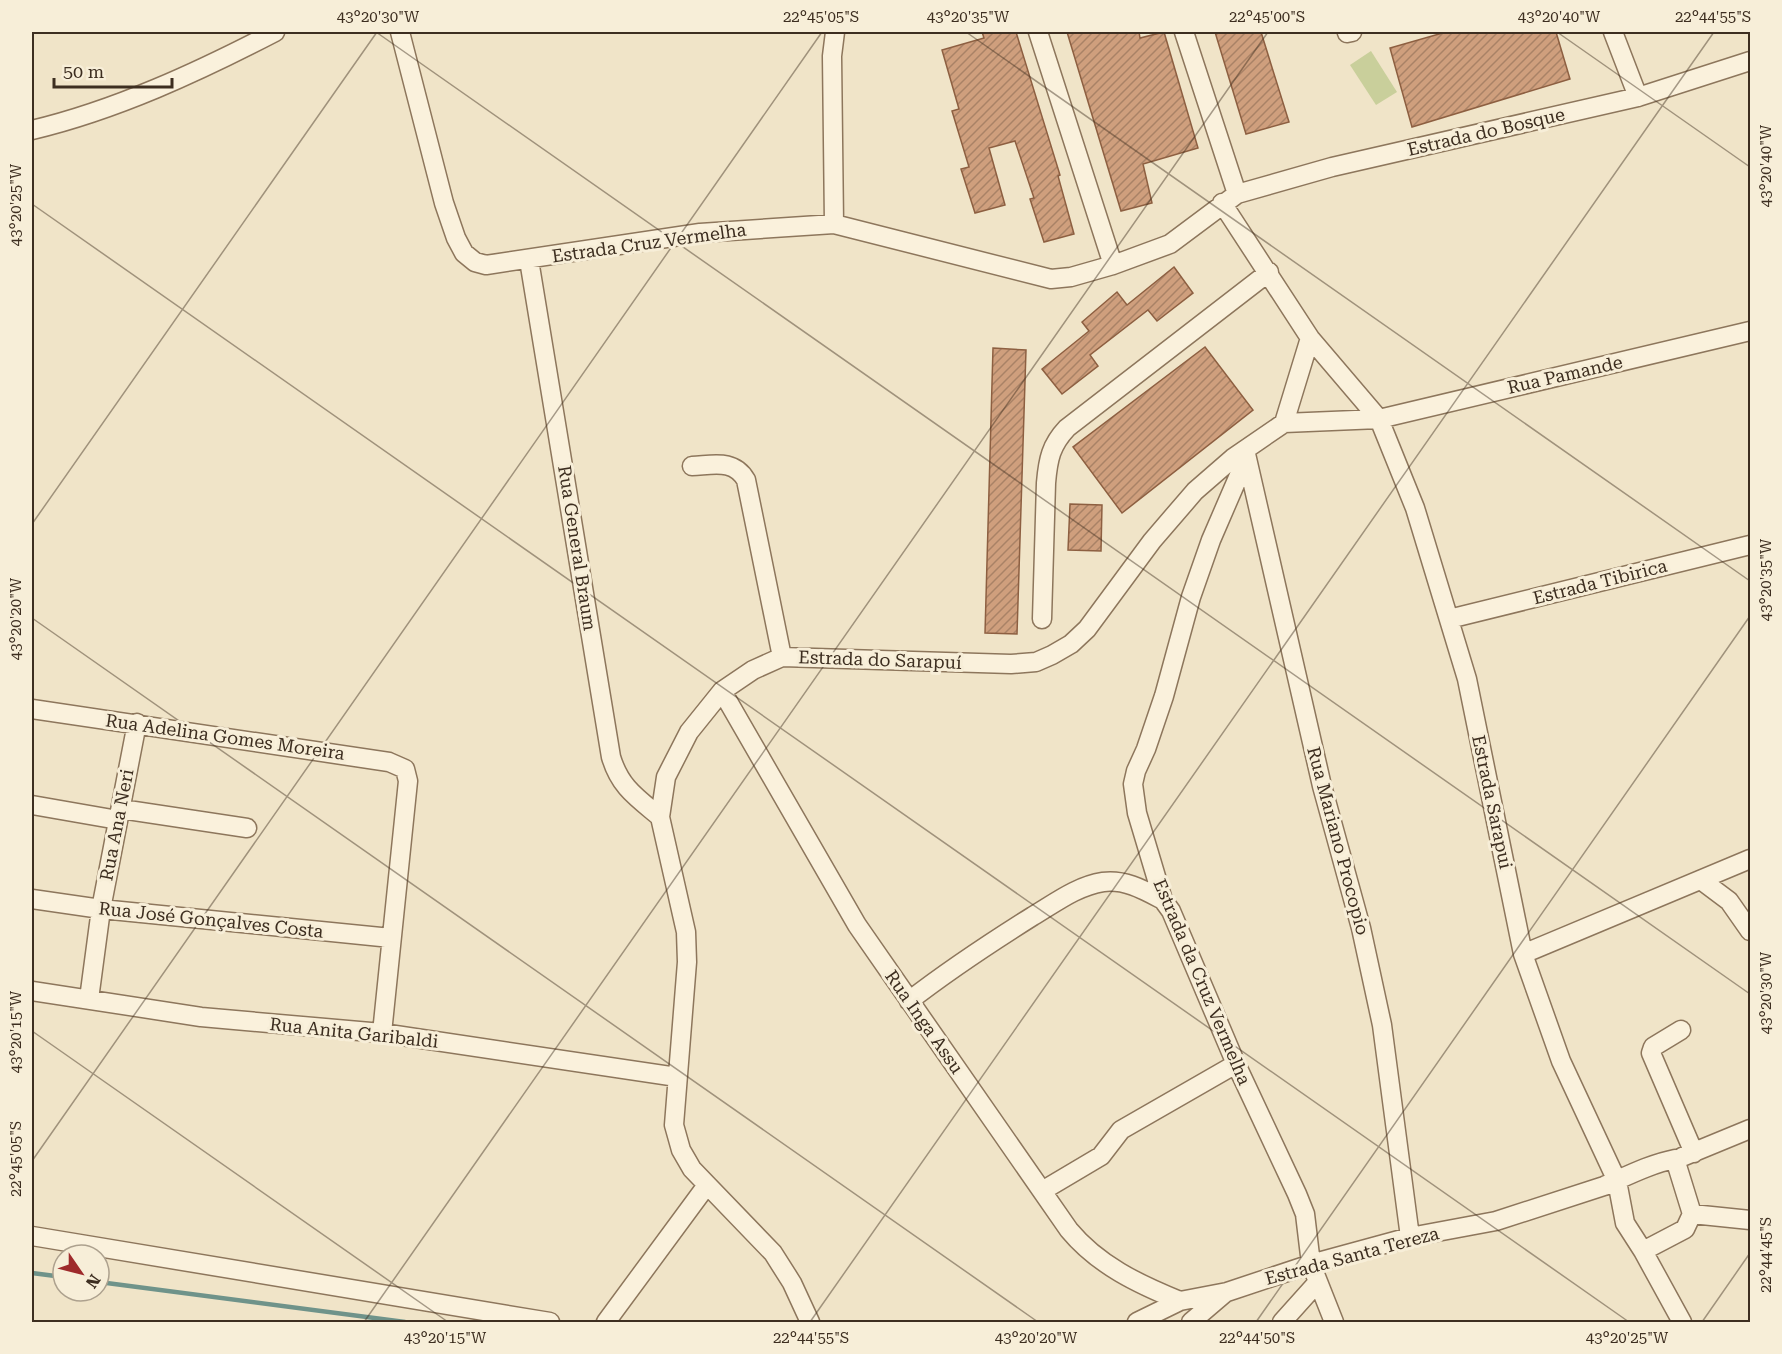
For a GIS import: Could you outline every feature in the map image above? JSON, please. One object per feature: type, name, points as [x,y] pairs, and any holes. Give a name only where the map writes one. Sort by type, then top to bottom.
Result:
[{"type":"street","points":[[32,130],[64,123],[181,78],[275,32]]},
{"type":"street","name":"Estrada Cruz Vermelha","points":[[400,32],[444,203],[464,253],[475,262],[486,265],[700,233],[834,224],[1051,279],[1071,277],[1113,265],[1170,244],[1205,220],[1230,199]]},
{"type":"street","points":[[834,224],[832,70],[835,32]]},
{"type":"street","points":[[1038,32],[1113,265]]},
{"type":"street","points":[[1184,32],[1230,199],[1269,272],[1310,338],[1379,419]]},
{"type":"street","points":[[1613,32],[1638,97]]},
{"type":"street","name":"Estrada do Bosque","points":[[1230,199],[1332,167],[1638,97],[1750,61]]},
{"type":"street","name":"Rua General Braum","points":[[529,260],[611,757],[617,777],[631,794],[660,817]]},
{"type":"street","points":[[1042,619],[1046,483],[1048,461],[1057,439],[1067,428],[1269,272]]},
{"type":"street","name":"Rua Pamande","points":[[1379,419],[1750,331]]},
{"type":"street","points":[[1310,338],[1284,423],[1379,419]]},
{"type":"street","name":"Estrada Sarapui","points":[[1379,419],[1415,508],[1467,678],[1523,954],[1560,1061],[1625,1223],[1643,1251]]},
{"type":"street","name":"Estrada do Sarapuí","points":[[810,1323],[792,1282],[773,1253],[707,1185],[681,1150],[674,1125],[687,962],[686,932],[660,817],[666,777],[673,762],[689,732],[722,691],[753,670],[782,657],[1011,664],[1036,662],[1052,655],[1071,644],[1087,629],[1152,541],[1195,491],[1284,423]]},
{"type":"street","name":"Estrada da Cruz Vermelha","points":[[1246,454],[1191,597],[1164,696],[1133,784],[1137,813],[1163,900],[1172,910],[1236,1064],[1275,1142],[1305,1214],[1311,1264]]},
{"type":"street","name":"Rua Mariano Procopio","points":[[1246,454],[1322,786],[1361,928],[1380,1015],[1410,1237]]},
{"type":"street","points":[[692,466],[728,464],[737,468],[746,480],[782,657]]},
{"type":"street","name":"Estrada Tibirica","points":[[1449,619],[1750,545]]},
{"type":"street","name":"Rua Inga Assu","points":[[722,691],[857,925],[1082,1245],[1139,1285],[1180,1301]]},
{"type":"street","name":"Rua Adelina Gomes Moreira","points":[[32,709],[389,762],[405,769],[408,781],[391,938]]},
{"type":"street","name":"Rua Ana Neri","points":[[89,999],[101,909],[137,723]]},
{"type":"street","points":[[32,805],[246,828]]},
{"type":"street","points":[[1523,954],[1750,859]]},
{"type":"street","points":[[1701,880],[1729,902],[1750,931]]},
{"type":"street","points":[[909,1001],[964,958],[1064,897],[1089,886],[1104,882],[1122,883],[1136,886],[1163,900]]},
{"type":"street","name":"Rua José Gonçalves Costa","points":[[32,899],[101,909],[391,938]]},
{"type":"street","points":[[382,1033],[391,938]]},
{"type":"street","name":"Rua Anita Garibaldi","points":[[32,991],[201,1017],[382,1033],[677,1077]]},
{"type":"street","points":[[1681,1030],[1653,1047],[1651,1053],[1694,1153]]},
{"type":"street","points":[[1042,1191],[1101,1156],[1121,1130],[1236,1064]]},
{"type":"street","points":[[1682,1323],[1643,1251],[1685,1229],[1692,1214],[1675,1160],[1750,1129]]},
{"type":"street","name":"Estrada Santa Tereza","points":[[1137,1323],[1180,1301],[1227,1292],[1311,1264],[1410,1237],[1496,1221],[1610,1184],[1651,1165],[1675,1160]]},
{"type":"street","points":[[606,1323],[707,1185]]},
{"type":"street","points":[[1692,1214],[1750,1220]]},
{"type":"street","points":[[32,1236],[550,1323]]},
{"type":"street","points":[[1311,1264],[1334,1323]]},
{"type":"street","points":[[1282,1323],[1317,1283]]},
{"type":"street","points":[[1191,1323],[1227,1292]]},
{"type":"green space","points":[[1371,51],[1397,92],[1376,105],[1350,65]]},
{"type":"building","points":[[982,32],[1016,32],[1060,175],[1058,176],[1074,234],[1044,242],[1030,199],[1034,198],[1015,141],[989,148],[1005,205],[975,213],[961,169],[969,167],[952,111],[959,109],[942,50],[984,38]]},
{"type":"building","points":[[1067,32],[1139,32],[1140,38],[1164,32],[1198,148],[1143,164],[1152,203],[1121,211]]},
{"type":"building","points":[[1215,32],[1261,32],[1289,122],[1246,134]]},
{"type":"building","points":[[1446,32],[1556,32],[1570,79],[1412,127],[1390,48]]},
{"type":"building","points":[[1174,267],[1193,293],[1157,321],[1148,310],[1090,355],[1098,366],[1062,394],[1042,369],[1089,331],[1082,322],[1117,292],[1127,305]]},
{"type":"building","points":[[1205,347],[1253,410],[1122,513],[1073,447]]},
{"type":"building","points":[[993,348],[1026,350],[1017,634],[985,633]]},
{"type":"building","points":[[1070,504],[1102,505],[1101,551],[1068,550]]},
{"type":"waterway","points":[[32,1273],[51,1275]]},
{"type":"waterway","points":[[111,1284],[405,1322]]}]
